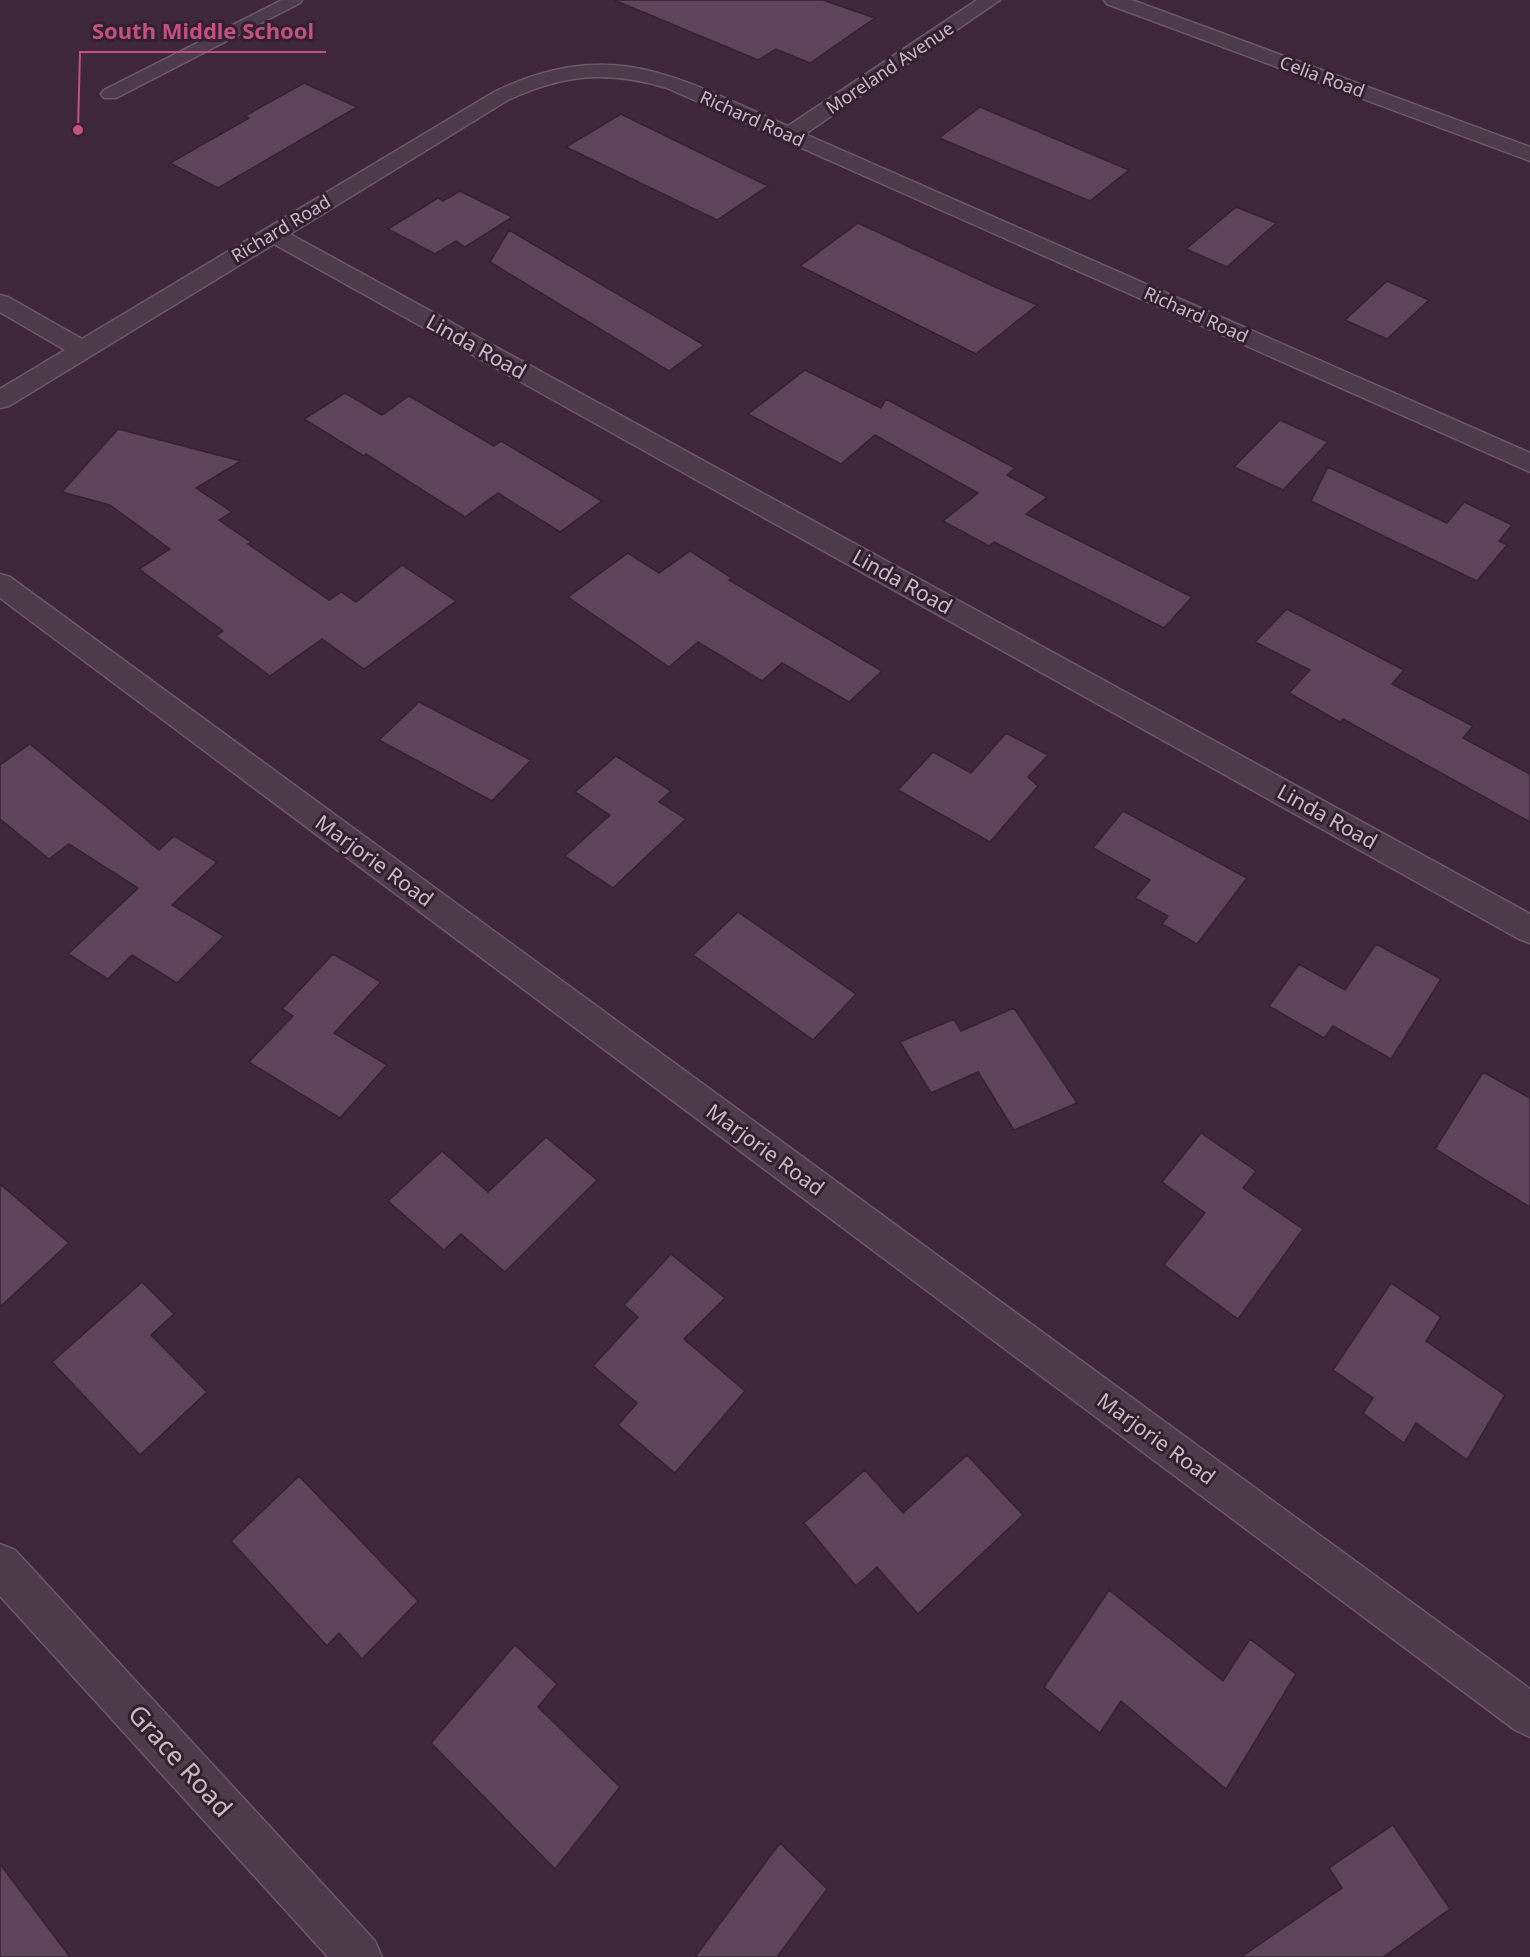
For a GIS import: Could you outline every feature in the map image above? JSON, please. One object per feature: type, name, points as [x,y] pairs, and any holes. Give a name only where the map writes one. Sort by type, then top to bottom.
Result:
[{"type":"street","name":"Moreland Avenue","points":[[789,135],[990,0]]},
{"type":"street","name":"Celia Road","points":[[1114,0],[1530,154]]},
{"type":"street","name":"Richard Road","points":[[0,400],[501,96],[538,79],[558,73],[598,69],[656,78],[1530,463]]},
{"type":"street","name":"Linda Road","points":[[273,234],[1530,930]]},
{"type":"street","points":[[0,302],[83,350]]},
{"type":"street","name":"Marjorie Road","points":[[0,584],[1530,1715]]},
{"type":"street","name":"Grace Road","points":[[0,1565],[359,1957]]},
{"type":"lane","points":[[110,94],[294,0]]},
{"type":"building","points":[[614,0],[823,0],[875,18],[810,63],[776,49],[758,60]]},
{"type":"building","points":[[304,83],[357,107],[218,188],[170,163],[249,118],[245,116]]},
{"type":"building","points":[[980,107],[1129,170],[1090,201],[939,138]]},
{"type":"building","points":[[621,114],[768,186],[717,220],[566,147]]},
{"type":"building","points":[[460,191],[512,217],[465,247],[456,241],[435,254],[388,229],[438,198],[443,201]]},
{"type":"building","points":[[1236,207],[1276,223],[1227,267],[1186,249]]},
{"type":"building","points":[[858,223],[1037,305],[976,354],[800,266]]},
{"type":"building","points":[[509,230],[704,345],[669,371],[490,262]]},
{"type":"building","points":[[1387,281],[1429,300],[1387,339],[1345,320]]},
{"type":"building","points":[[805,370],[881,408],[886,399],[1015,468],[1007,475],[1047,497],[1026,514],[1192,597],[1164,628],[994,542],[989,546],[943,521],[978,493],[875,435],[841,464],[748,414]]},
{"type":"building","points":[[345,393],[382,415],[409,396],[494,446],[501,441],[602,501],[560,532],[498,493],[465,517],[366,454],[364,456],[304,419]]},
{"type":"building","points":[[1280,420],[1328,442],[1283,490],[1234,467]]},
{"type":"building","points":[[118,429],[241,461],[196,488],[232,512],[219,520],[251,542],[248,544],[329,600],[341,592],[356,602],[402,565],[456,601],[364,669],[322,639],[270,676],[216,636],[223,631],[139,569],[170,549],[110,505],[62,492]]},
{"type":"building","points":[[1328,467],[1447,523],[1464,502],[1512,525],[1499,541],[1507,545],[1477,581],[1311,501]]},
{"type":"building","points":[[690,551],[732,578],[729,580],[882,671],[849,702],[782,663],[762,681],[698,642],[669,667],[568,597],[628,553],[659,573]]},
{"type":"building","points":[[1287,609],[1404,670],[1392,684],[1473,726],[1463,738],[1530,774],[1530,822],[1343,719],[1340,722],[1289,693],[1310,670],[1255,642]]},
{"type":"building","points":[[419,702],[531,760],[492,801],[379,740]]},
{"type":"building","points":[[1006,733],[1048,755],[1028,777],[1038,786],[990,842],[898,790],[933,752],[971,773]]},
{"type":"building","points":[[30,744],[159,850],[174,836],[217,862],[172,905],[224,936],[177,983],[132,955],[108,979],[68,954],[138,888],[69,844],[49,859],[0,819],[0,765]]},
{"type":"building","points":[[616,756],[671,791],[659,802],[686,819],[613,888],[565,856],[610,815],[575,792]]},
{"type":"building","points":[[1123,811],[1247,878],[1197,944],[1162,924],[1168,916],[1135,898],[1150,880],[1093,848]]},
{"type":"building","points":[[738,912],[856,994],[813,1040],[693,955]]},
{"type":"building","points":[[1376,944],[1441,979],[1391,1059],[1333,1026],[1324,1038],[1269,1006],[1299,964],[1345,990]]},
{"type":"building","points":[[333,954],[381,982],[334,1033],[387,1065],[340,1118],[249,1062],[293,1016],[282,1009]]},
{"type":"building","points":[[1014,1008],[1077,1103],[1014,1130],[978,1072],[931,1093],[900,1042],[954,1019],[961,1031]]},
{"type":"building","points":[[1483,1072],[1530,1098],[1530,1207],[1435,1149]]},
{"type":"building","points":[[1201,1133],[1256,1171],[1243,1188],[1303,1229],[1238,1319],[1164,1265],[1205,1213],[1162,1182]]},
{"type":"building","points":[[546,1137],[597,1180],[505,1272],[461,1234],[444,1250],[388,1201],[442,1151],[488,1192]]},
{"type":"building","points":[[0,1184],[69,1243],[0,1307]]},
{"type":"building","points":[[671,1254],[725,1298],[684,1339],[745,1391],[675,1473],[618,1425],[637,1403],[593,1366],[638,1317],[624,1305]]},
{"type":"building","points":[[142,1282],[174,1314],[151,1335],[207,1392],[140,1455],[52,1362]]},
{"type":"building","points":[[1391,1283],[1441,1317],[1426,1341],[1505,1395],[1467,1460],[1416,1423],[1404,1443],[1363,1413],[1373,1398],[1333,1370]]},
{"type":"building","points":[[967,1455],[1023,1515],[918,1614],[877,1567],[856,1586],[804,1523],[865,1470],[903,1513]]},
{"type":"building","points":[[299,1476],[418,1601],[362,1659],[339,1633],[327,1646],[231,1541]]},
{"type":"building","points":[[1109,1590],[1223,1681],[1250,1639],[1296,1674],[1226,1789],[1121,1701],[1100,1733],[1044,1687]]},
{"type":"building","points":[[515,1645],[557,1684],[538,1707],[620,1787],[555,1869],[431,1743]]},
{"type":"building","points":[[1393,1825],[1450,1909],[1383,1957],[1241,1957],[1342,1888],[1329,1868]]},
{"type":"building","points":[[780,1843],[827,1889],[777,1957],[695,1957]]},
{"type":"building","points":[[0,1864],[70,1957],[0,1957]]},
{"type":"place","name":"South Middle School","points":[[78,130]]}]
